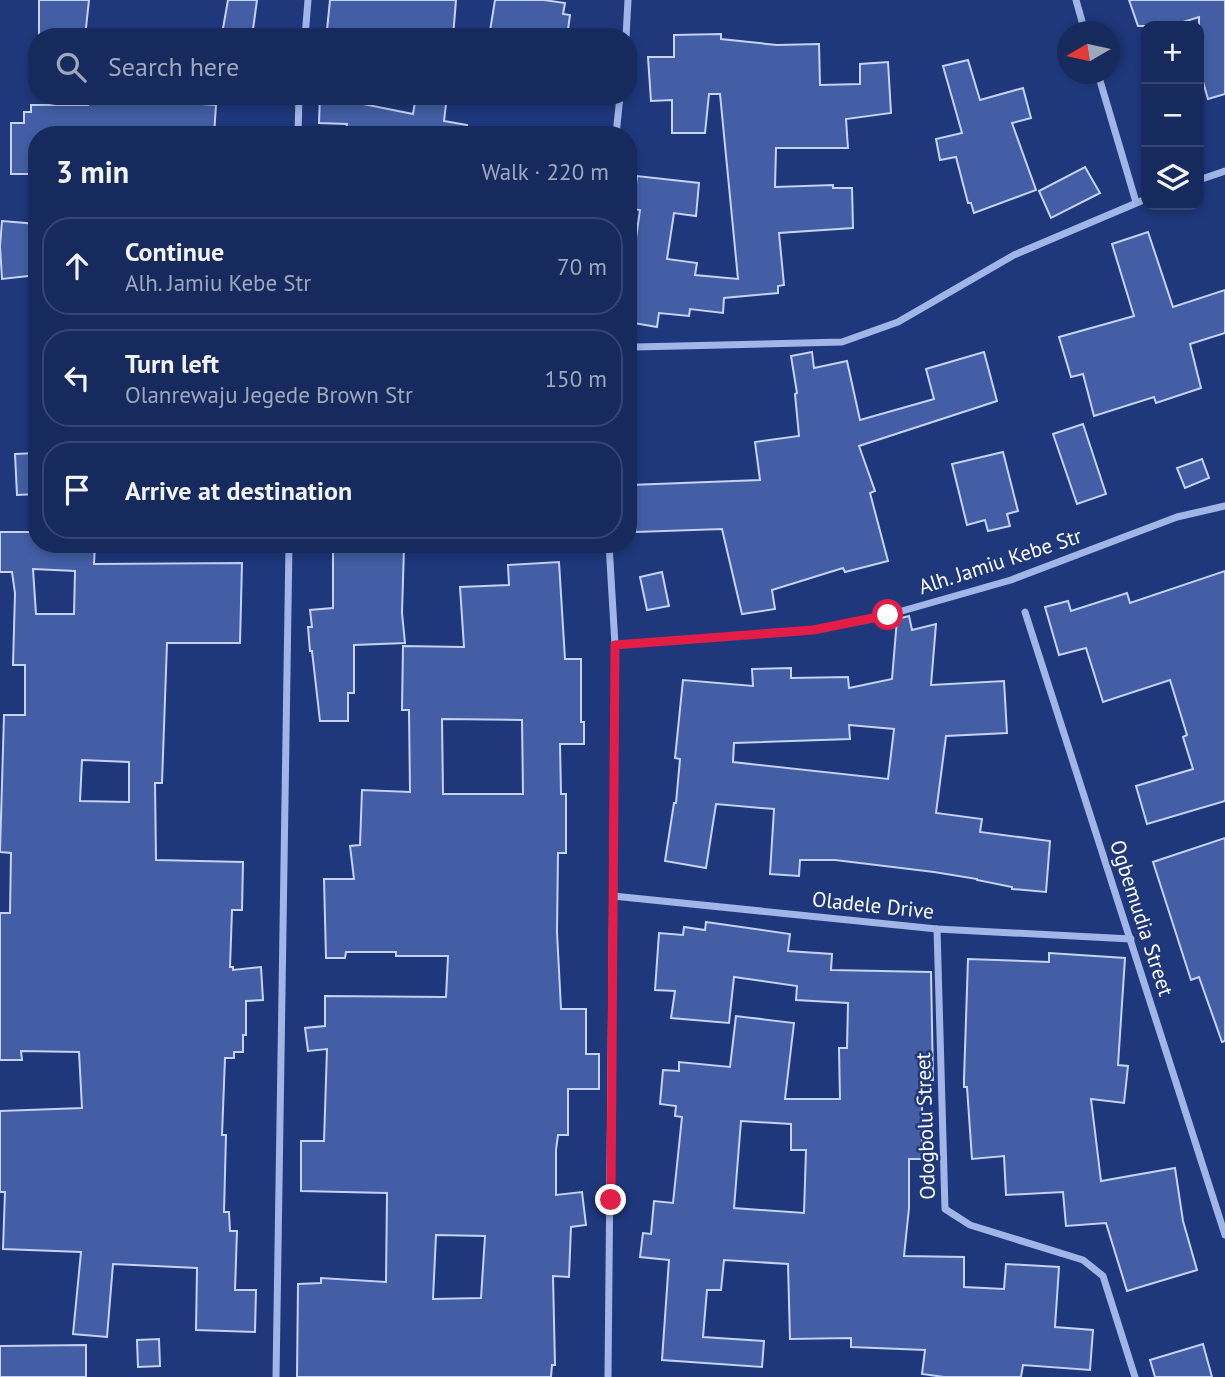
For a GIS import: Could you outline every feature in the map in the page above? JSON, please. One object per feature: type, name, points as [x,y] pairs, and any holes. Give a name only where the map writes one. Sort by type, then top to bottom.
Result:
[{"type":"street","points":[[306,28],[309,0]]},
{"type":"street","points":[[626,28],[628,0]]},
{"type":"street","points":[[1076,0],[1082,21]]},
{"type":"street","points":[[1101,84],[1136,202]]},
{"type":"street","points":[[298,126],[299,105]]},
{"type":"street","points":[[617,126],[619,105]]},
{"type":"street","points":[[1204,178],[1225,171]]},
{"type":"street","points":[[637,347],[842,342],[898,322],[1014,255],[1141,200]]},
{"type":"street","name":"Alh. Jamiu Kebe Str","points":[[615,645],[813,630],[888,615],[1011,580],[1177,517],[1225,506]]},
{"type":"street","points":[[276,1377],[289,553]]},
{"type":"street","points":[[608,1377],[615,645],[610,553]]},
{"type":"street","name":"Ogbemudia Street","points":[[1025,612],[1225,1235]]},
{"type":"street","name":"Oladele Drive","points":[[613,896],[937,929],[1131,939]]},
{"type":"street","name":"Odogbolu Street","points":[[937,929],[945,1209],[970,1225],[1083,1260],[1103,1276],[1135,1377]]},
{"type":"building","points":[[39,0],[89,0],[86,28],[39,28]]},
{"type":"building","points":[[228,0],[257,0],[253,28],[223,28]]},
{"type":"building","points":[[330,0],[456,0],[454,28],[327,28]]},
{"type":"building","points":[[495,0],[565,3],[563,14],[570,15],[568,28],[490,28]]},
{"type":"building","points":[[1129,0],[1225,0],[1225,94],[1208,99],[1204,85],[1204,21],[1199,21],[1199,17],[1186,21],[1141,21],[1141,26],[1138,26]]},
{"type":"building","points":[[721,34],[721,39],[777,45],[819,44],[820,85],[860,84],[860,64],[888,62],[891,113],[846,119],[848,148],[776,148],[775,187],[833,185],[833,188],[852,188],[853,228],[779,233],[784,285],[778,286],[778,293],[724,298],[723,313],[690,309],[689,316],[659,313],[657,327],[637,324],[637,231],[640,210],[637,210],[637,176],[699,183],[696,216],[674,213],[667,259],[697,263],[695,275],[738,279],[720,94],[709,94],[705,133],[672,133],[672,100],[651,101],[648,57],[674,57],[674,35]]},
{"type":"building","points":[[968,60],[980,100],[1023,88],[1031,118],[1012,123],[1036,190],[974,213],[971,203],[968,203],[956,157],[940,160],[936,139],[962,133],[943,66]]},
{"type":"building","points":[[31,105],[216,105],[215,126],[28,126],[28,174],[11,174],[11,123],[24,123],[24,112],[31,112]]},
{"type":"building","points":[[320,105],[368,105],[413,114],[414,105],[446,105],[444,121],[467,125],[347,126],[319,123]]},
{"type":"building","points":[[1085,167],[1100,193],[1051,218],[1039,191]]},
{"type":"building","points":[[2,221],[28,223],[28,276],[2,279]]},
{"type":"building","points":[[1148,232],[1173,307],[1225,290],[1225,333],[1190,344],[1201,388],[1156,403],[1154,397],[1094,416],[1083,374],[1071,377],[1059,337],[1134,316],[1112,244]]},
{"type":"building","points":[[812,352],[814,368],[847,361],[860,420],[934,399],[926,369],[984,352],[997,401],[859,446],[875,491],[870,493],[888,561],[845,572],[843,568],[772,590],[775,609],[742,614],[722,529],[637,532],[637,485],[760,480],[755,442],[799,436],[797,393],[791,356]]},
{"type":"building","points":[[1083,424],[1106,494],[1077,504],[1053,434]]},
{"type":"building","points":[[1003,452],[1018,511],[1007,514],[1010,526],[988,531],[985,520],[967,525],[952,464]]},
{"type":"building","points":[[28,453],[28,494],[17,495],[15,454]]},
{"type":"building","points":[[1202,459],[1209,478],[1185,488],[1177,468]]},
{"type":"building","points":[[0,532],[28,532],[28,553],[95,553],[94,564],[242,563],[240,643],[167,643],[162,783],[155,783],[156,860],[243,862],[242,910],[232,910],[230,967],[233,967],[233,970],[261,967],[263,1000],[246,1001],[243,1052],[234,1052],[234,1058],[225,1058],[222,1135],[226,1135],[224,1212],[229,1212],[230,1231],[237,1231],[235,1290],[256,1290],[255,1332],[196,1330],[197,1268],[113,1264],[107,1337],[73,1334],[81,1252],[3,1249],[5,1192],[0,1192],[0,1111],[82,1108],[79,1052],[21,1051],[22,1060],[0,1060],[0,913],[10,913],[11,853],[0,852],[4,715],[25,715],[25,665],[13,665],[15,593],[12,572],[0,572]],"holes":[[[33,569],[75,571],[74,614],[36,614]],[[82,760],[129,762],[129,802],[80,801]]]},
{"type":"building","points":[[333,553],[404,553],[402,613],[405,643],[354,645],[354,693],[348,693],[348,721],[320,721],[310,651],[310,610],[333,608]]},
{"type":"building","points":[[559,562],[565,659],[581,659],[581,722],[584,722],[584,744],[560,744],[561,794],[566,794],[566,853],[558,853],[557,932],[561,1009],[586,1009],[586,1054],[599,1054],[599,1089],[568,1089],[568,1135],[558,1135],[556,1195],[582,1192],[586,1225],[571,1227],[569,1277],[553,1276],[555,1365],[552,1365],[551,1377],[297,1377],[298,1284],[321,1283],[321,1278],[386,1282],[387,1193],[301,1191],[301,1141],[324,1141],[327,1049],[308,1051],[305,1028],[325,1026],[325,996],[446,997],[448,956],[346,952],[345,958],[326,958],[324,879],[354,879],[350,846],[360,845],[362,790],[410,792],[409,710],[402,710],[403,646],[464,647],[460,587],[509,585],[508,565]],"holes":[[[442,719],[522,720],[523,794],[443,794]],[[436,1235],[485,1236],[481,1298],[433,1299]]]},
{"type":"building","points":[[1225,571],[1225,801],[1147,824],[1136,786],[1193,769],[1183,737],[1187,735],[1170,680],[1103,702],[1086,648],[1059,655],[1045,607],[1068,601],[1071,611],[1127,593],[1130,603]]},
{"type":"building","points":[[662,572],[669,606],[647,610],[640,577]]},
{"type":"building","points":[[909,616],[912,630],[936,624],[931,685],[1004,681],[1007,733],[946,736],[936,813],[982,819],[980,832],[1050,841],[1046,892],[1012,889],[977,879],[934,872],[835,860],[800,860],[799,876],[770,874],[774,809],[716,804],[706,868],[665,861],[676,803],[680,759],[675,758],[683,680],[753,686],[752,669],[791,668],[791,678],[848,677],[849,688],[892,679],[897,619]],"holes":[[[849,725],[894,729],[888,779],[733,762],[734,743],[850,739]]]},
{"type":"building","points":[[1225,838],[1225,1041],[1222,1042],[1199,977],[1191,980],[1153,862]]},
{"type":"building","points":[[706,922],[790,934],[788,951],[832,954],[831,970],[931,972],[933,1080],[922,1080],[922,1159],[909,1159],[909,1208],[904,1256],[964,1257],[964,1287],[1004,1289],[1006,1264],[1059,1267],[1055,1327],[1093,1330],[1090,1370],[1023,1365],[1021,1377],[944,1377],[922,1374],[925,1350],[851,1347],[851,1338],[790,1339],[788,1264],[724,1260],[721,1290],[707,1290],[703,1337],[764,1341],[762,1367],[662,1360],[669,1260],[640,1257],[643,1233],[651,1234],[654,1201],[673,1203],[682,1117],[675,1116],[676,1106],[660,1104],[663,1070],[679,1071],[679,1062],[730,1067],[736,1016],[794,1023],[785,1099],[840,1099],[839,1048],[847,1048],[848,1003],[796,1000],[797,986],[734,977],[729,1023],[671,1018],[675,991],[655,990],[659,933],[683,935],[684,927],[705,930]],"holes":[[[741,1121],[791,1124],[791,1150],[806,1150],[804,1213],[734,1208]]]},
{"type":"building","points":[[1049,953],[1125,958],[1118,1065],[1128,1066],[1124,1103],[1091,1099],[1101,1181],[1175,1168],[1183,1221],[1197,1270],[1127,1291],[1106,1223],[1066,1226],[1063,1192],[1006,1195],[1004,1156],[972,1159],[967,1087],[964,1087],[968,959],[1049,962]]},
{"type":"building","points":[[159,1339],[160,1366],[138,1367],[137,1340]]},
{"type":"building","points":[[1203,1344],[1212,1377],[1155,1377],[1150,1360]]},
{"type":"building","points":[[86,1345],[86,1377],[0,1377],[0,1346]]},
{"type":"route","points":[[611,1200],[615,645],[813,630],[888,615]]}]
